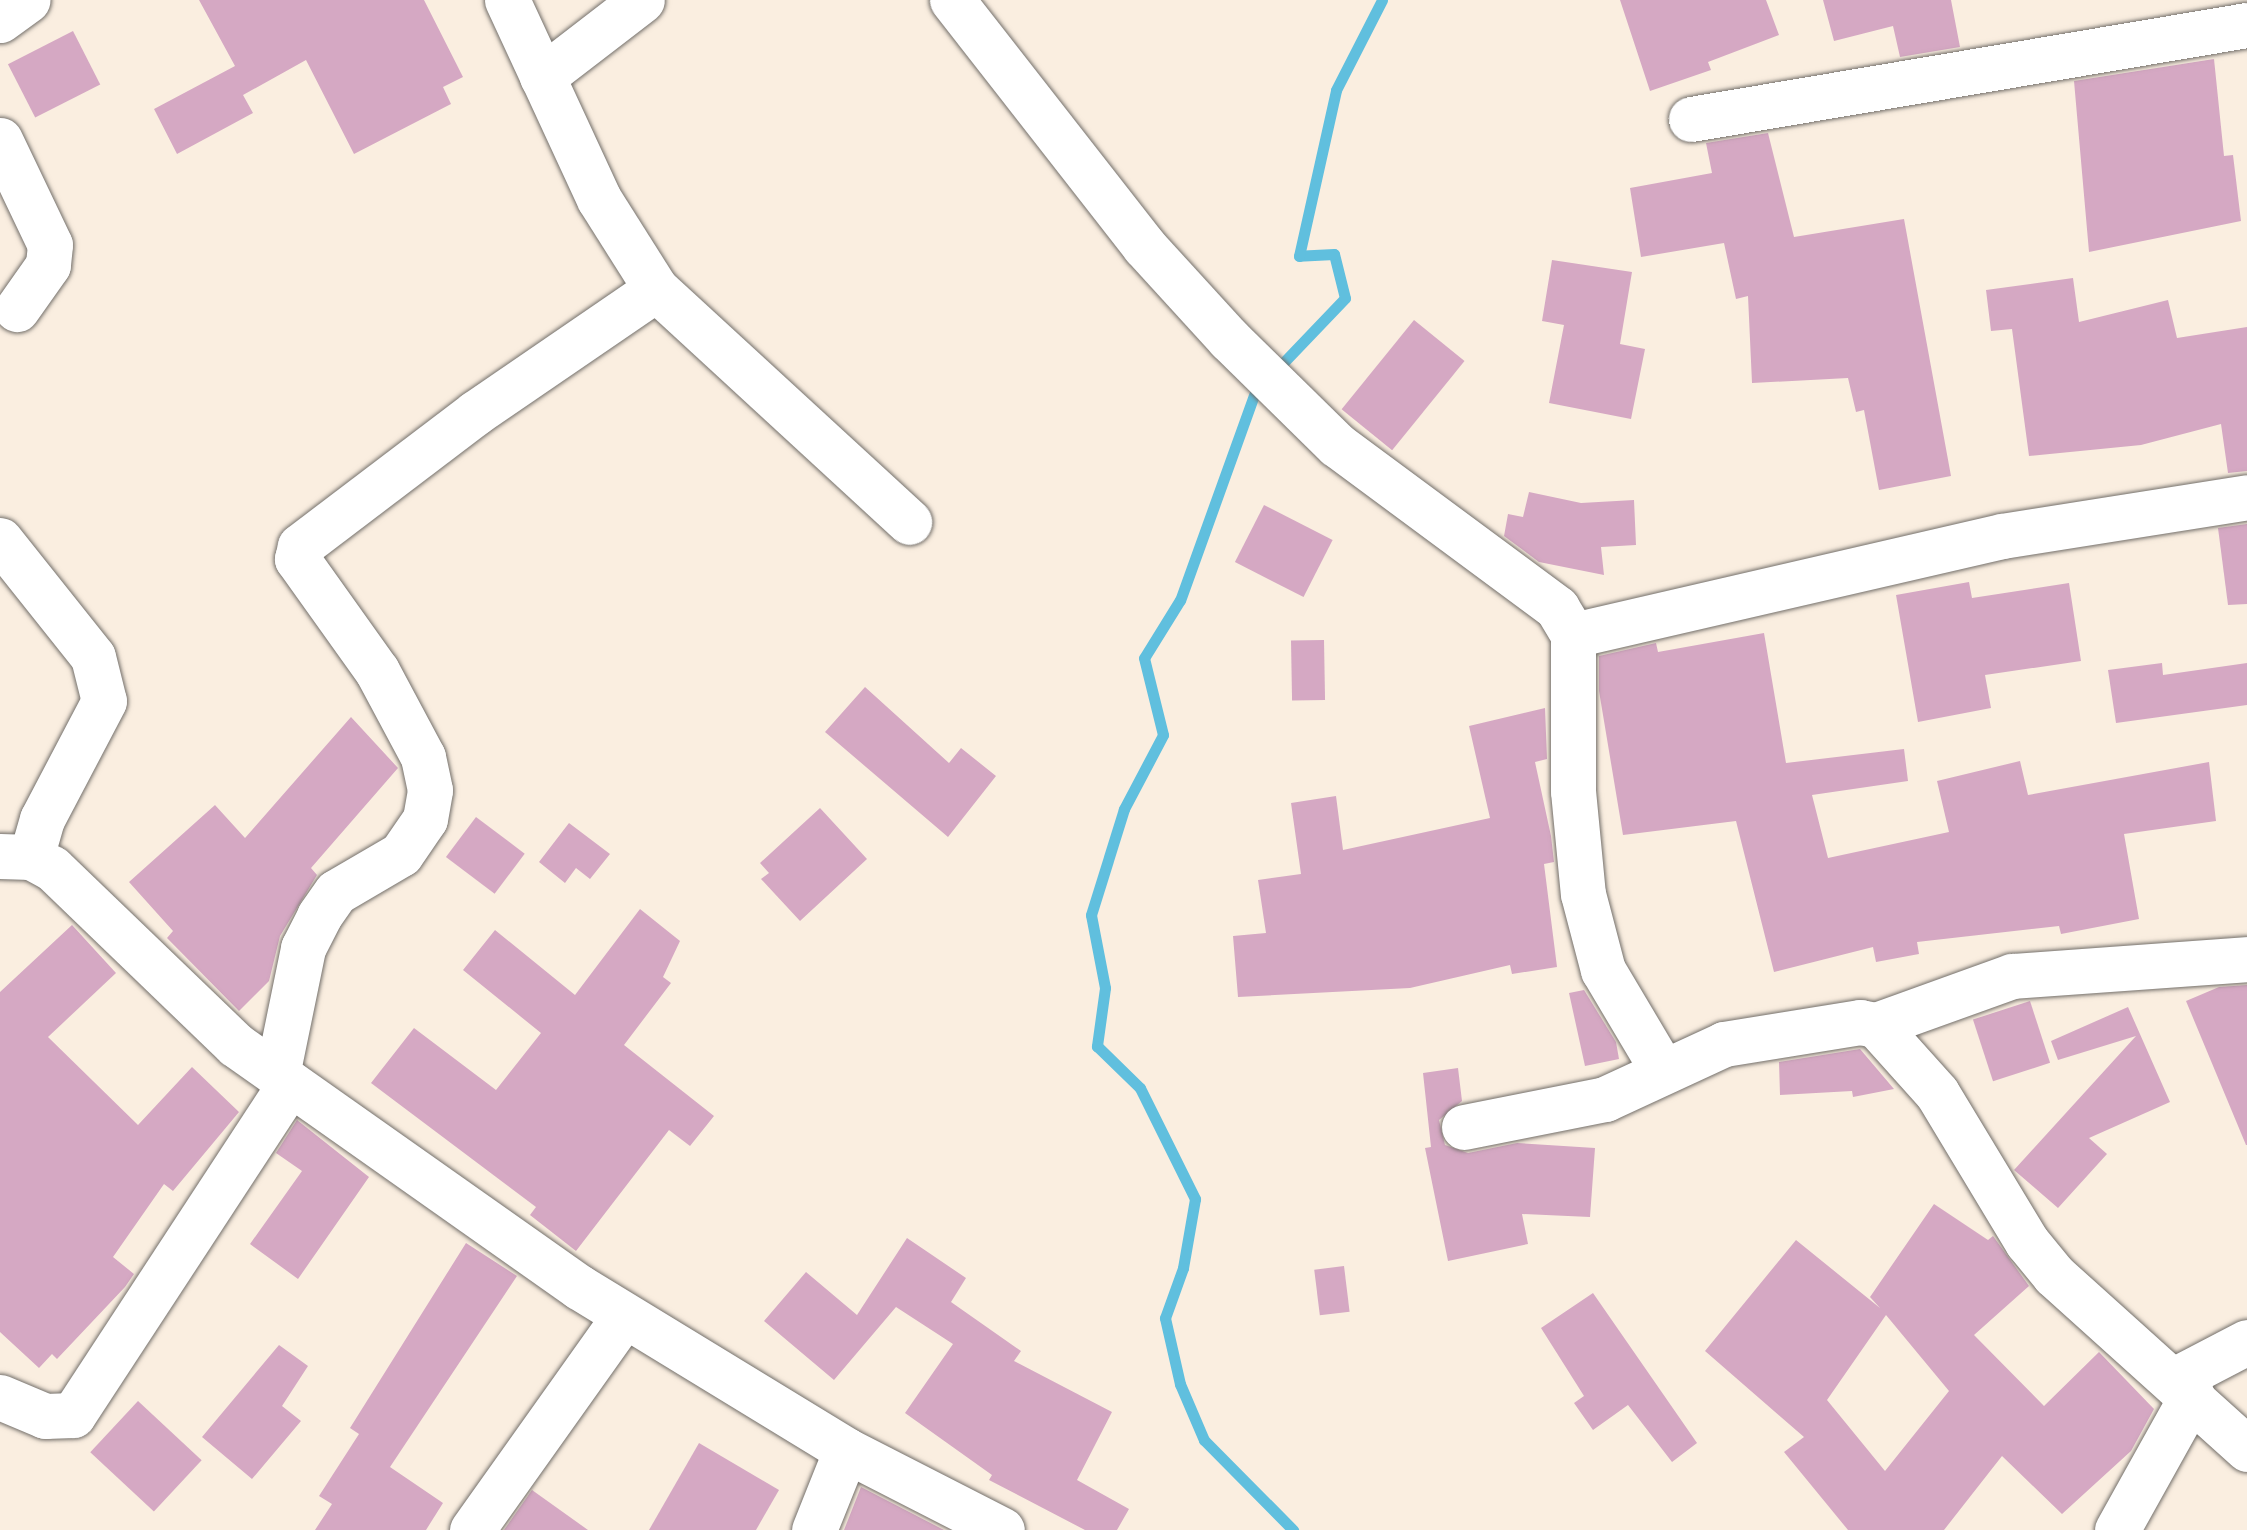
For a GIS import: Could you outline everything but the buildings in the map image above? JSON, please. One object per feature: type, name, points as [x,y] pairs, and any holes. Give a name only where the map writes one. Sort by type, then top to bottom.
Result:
[{"type":"street","points":[[0,20],[28,0]]},
{"type":"street","points":[[507,0],[599,199],[656,289],[908,522]]},
{"type":"street","points":[[542,77],[642,0]]},
{"type":"street","points":[[952,0],[1144,246],[1229,339],[1337,445],[1557,608],[1573,635],[1573,791],[1582,894],[1604,970],[1663,1071]]},
{"type":"street","points":[[1690,120],[2247,25]]},
{"type":"street","points":[[0,140],[50,245],[48,265],[18,309]]},
{"type":"street","points":[[0,1397],[45,1416],[73,1415],[284,1080],[303,948],[319,916],[336,892],[401,854],[425,819],[430,790],[423,757],[378,671],[298,559],[300,546],[460,424],[656,289]]},
{"type":"street","points":[[1573,635],[2002,536],[2247,497]]},
{"type":"street","points":[[0,540],[93,657],[104,701],[42,819],[15,856],[52,868],[236,1045],[624,1316],[846,1450],[1002,1530]]},
{"type":"street","points":[[1464,1128],[1605,1099],[1724,1044],[1860,1022],[1876,1025],[2012,976],[2247,959]]},
{"type":"street","points":[[1876,1025],[1937,1094],[2027,1242],[2247,1448]]},
{"type":"street","points":[[472,1530],[624,1316]]},
{"type":"street","points":[[2117,1530],[2184,1387],[2247,1342]]},
{"type":"street","points":[[814,1530],[846,1450]]},
{"type":"waterway","points":[[1282,364],[1345,298],[1334,254],[1299,256],[1336,90],[1382,0]]},
{"type":"waterway","points":[[1254,395],[1180,600],[1144,658],[1163,735],[1124,809],[1091,915],[1105,988],[1097,1046],[1140,1088],[1195,1199],[1183,1268],[1165,1318],[1180,1384],[1204,1440],[1293,1530]]}]
